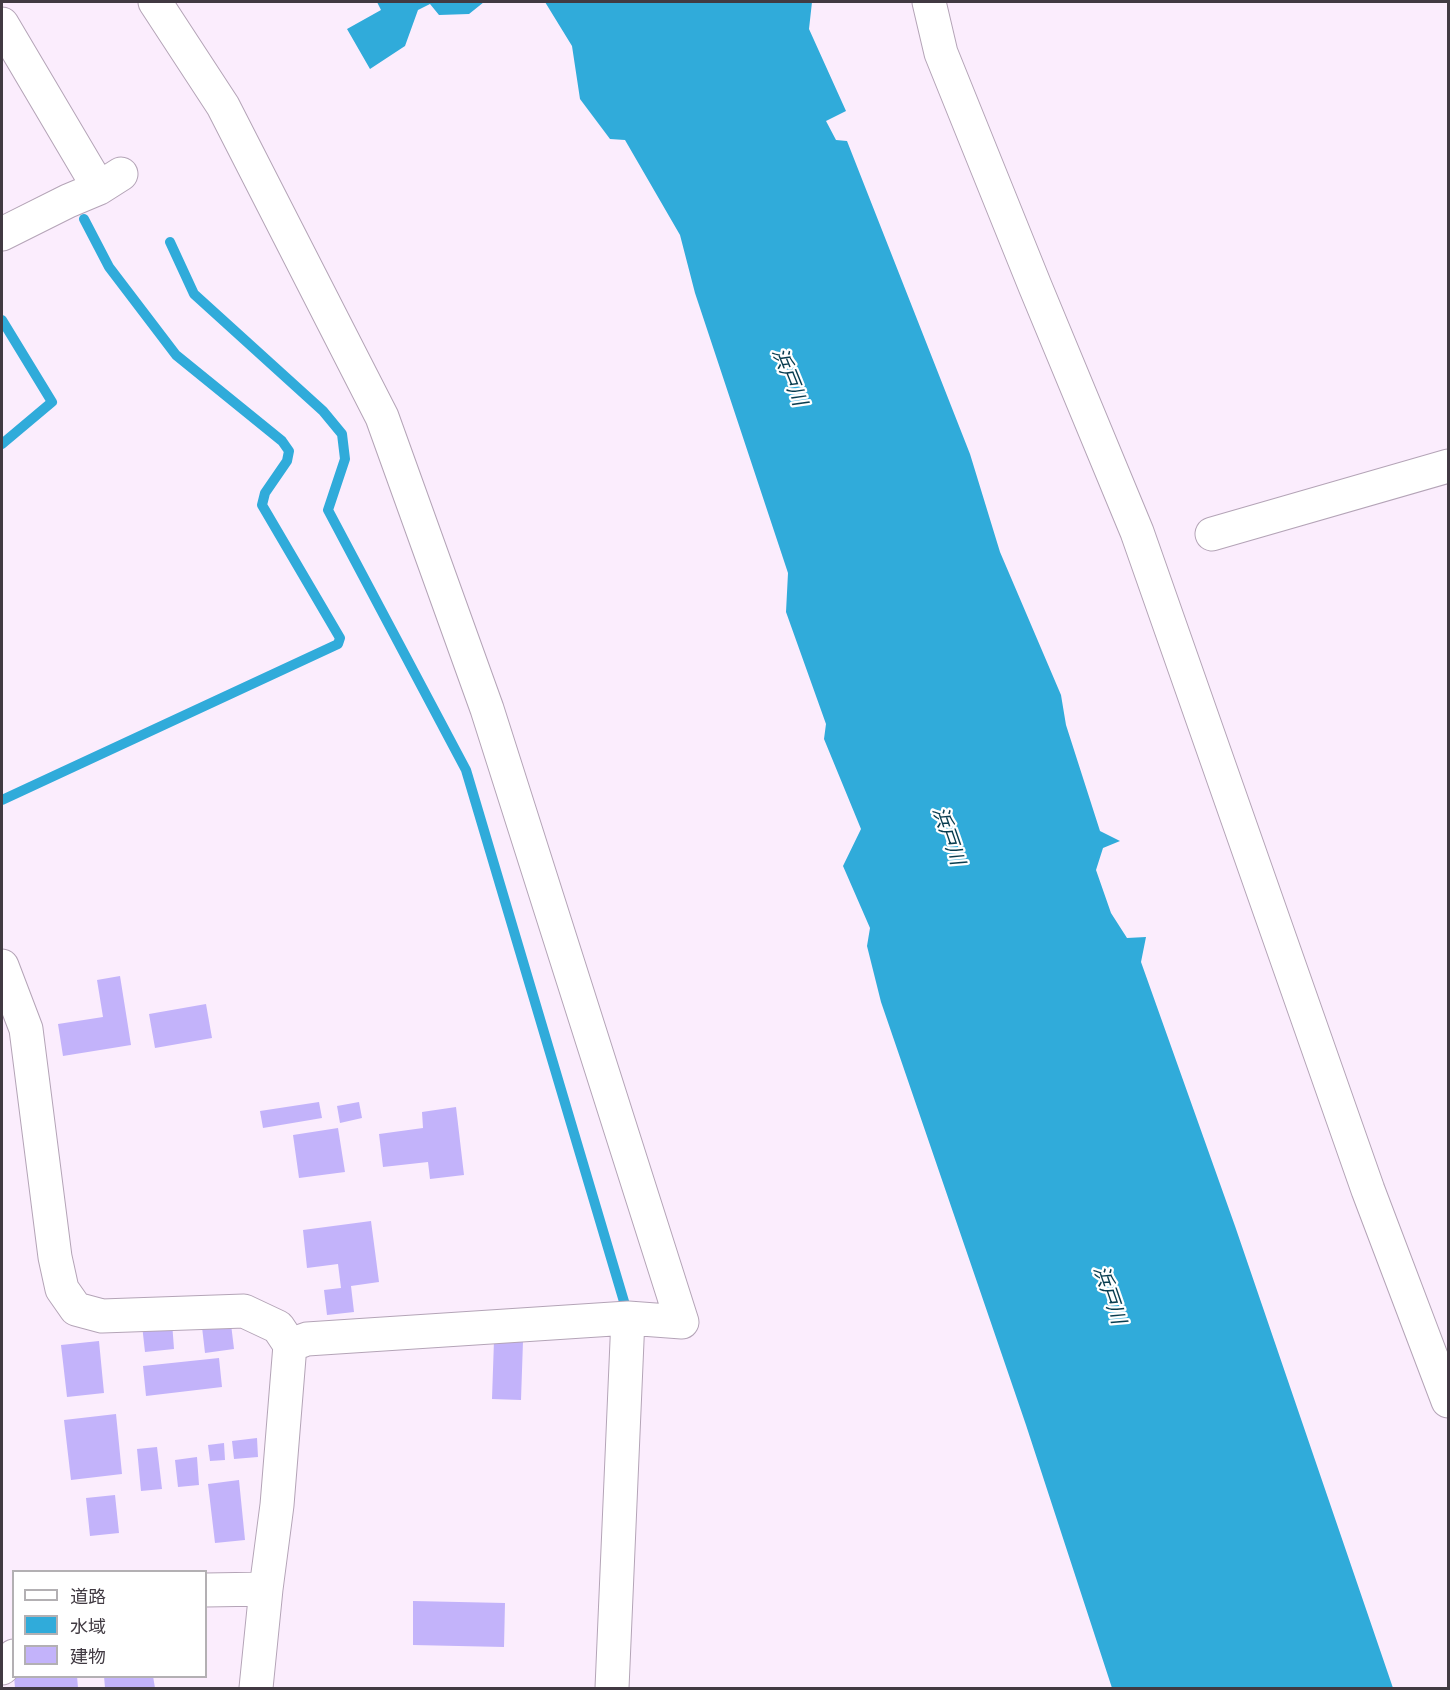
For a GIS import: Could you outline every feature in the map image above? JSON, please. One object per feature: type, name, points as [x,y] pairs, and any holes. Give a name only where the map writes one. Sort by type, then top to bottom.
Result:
[{"type":"street","points":[[154,2],[223,106],[382,417],[487,709],[681,1322],[639,1319],[307,1339],[290,1345]]},
{"type":"street","points":[[929,2],[941,53],[1137,532],[1368,1190],[1449,1401]]},
{"type":"street","points":[[2,24],[110,181],[2,234]]},
{"type":"street","points":[[1212,534],[1449,466]]},
{"type":"street","points":[[2,966],[26,1029],[55,1257],[62,1289],[76,1309],[102,1316],[244,1311],[278,1327],[290,1345],[277,1505],[256,1689]]},
{"type":"street","points":[[612,1689],[639,1319]]},
{"type":"street","points":[[207,1590],[266,1589]]},
{"type":"water","points":[[377,2],[484,2],[469,14],[439,15],[430,4],[418,10],[405,46],[370,69],[347,29],[381,10]]},
{"type":"water","name":"浜戸川","points":[[545,2],[812,2],[809,29],[846,111],[826,121],[836,140],[847,141],[970,454],[1000,552],[1061,695],[1066,725],[1100,831],[1120,841],[1103,848],[1096,870],[1111,913],[1127,938],[1146,937],[1141,962],[1235,1226],[1393,1688],[1112,1688],[1026,1425],[881,1002],[867,946],[870,928],[843,866],[861,829],[824,739],[826,724],[786,612],[788,573],[695,293],[680,235],[625,140],[610,139],[580,99],[572,46]]},
{"type":"building","points":[[120,976],[131,1045],[63,1056],[58,1024],[103,1017],[97,980]]},
{"type":"building","points":[[206,1004],[212,1038],[155,1048],[149,1014]]},
{"type":"building","points":[[319,1102],[322,1118],[263,1128],[260,1111]]},
{"type":"building","points":[[359,1102],[362,1118],[340,1123],[337,1106]]},
{"type":"building","points":[[456,1107],[464,1175],[430,1179],[428,1162],[383,1167],[379,1134],[423,1128],[422,1112]]},
{"type":"building","points":[[338,1128],[345,1172],[299,1178],[293,1135]]},
{"type":"building","points":[[371,1221],[379,1282],[351,1286],[354,1312],[327,1315],[324,1290],[341,1288],[338,1264],[307,1268],[303,1230]]},
{"type":"building","points":[[172,1322],[174,1349],[145,1352],[142,1325]]},
{"type":"building","points":[[231,1324],[234,1349],[205,1353],[202,1327]]},
{"type":"building","points":[[494,1340],[523,1341],[521,1400],[492,1399]]},
{"type":"building","points":[[99,1341],[104,1393],[67,1397],[61,1345]]},
{"type":"building","points":[[219,1358],[222,1387],[146,1396],[143,1366]]},
{"type":"building","points":[[116,1414],[122,1474],[71,1480],[64,1420]]},
{"type":"building","points":[[257,1438],[258,1457],[234,1459],[232,1441]]},
{"type":"building","points":[[224,1443],[225,1460],[210,1461],[208,1445]]},
{"type":"building","points":[[157,1447],[162,1489],[141,1491],[137,1449]]},
{"type":"building","points":[[197,1457],[199,1485],[178,1487],[175,1460]]},
{"type":"building","points":[[239,1480],[245,1540],[215,1543],[208,1484]]},
{"type":"building","points":[[115,1495],[119,1533],[90,1536],[86,1498]]},
{"type":"building","points":[[413,1601],[505,1603],[504,1647],[413,1645]]},
{"type":"building","points":[[14,1678],[77,1678],[78,1688],[15,1688]]},
{"type":"building","points":[[104,1678],[153,1678],[155,1688],[105,1688]]},
{"type":"waterway","points":[[2,800],[338,644],[340,638],[262,505],[265,493],[287,461],[289,451],[282,441],[176,355],[109,267],[84,219]]},
{"type":"waterway","points":[[170,242],[194,294],[323,411],[342,434],[345,459],[328,510],[466,770],[628,1315]]},
{"type":"waterway","points":[[2,320],[52,402],[2,444]]}]
